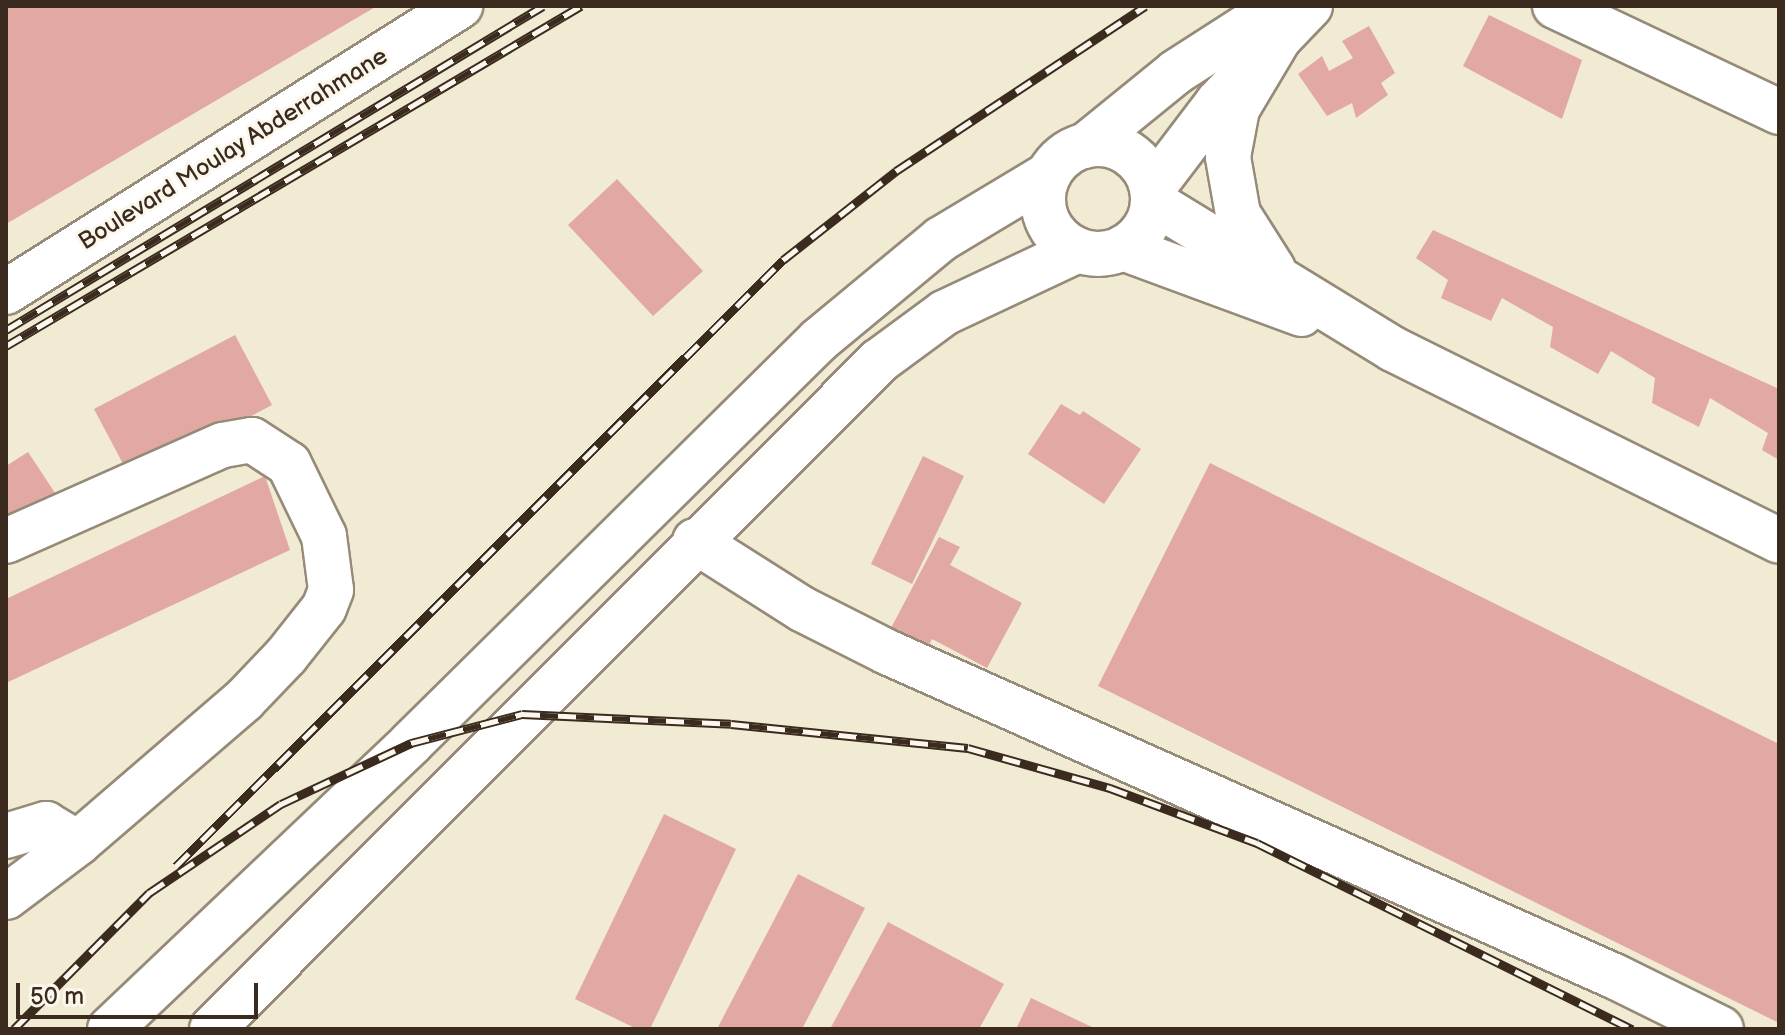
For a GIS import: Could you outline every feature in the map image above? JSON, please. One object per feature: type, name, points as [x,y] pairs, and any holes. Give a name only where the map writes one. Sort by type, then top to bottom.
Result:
[{"type":"street","name":"Boulevard Moulay Abderrahmane","points":[[6,292],[460,6]]},
{"type":"street","points":[[1555,6],[1779,112]]},
{"type":"street","points":[[110,1029],[411,743],[819,340],[941,239],[1049,174],[1064,156],[1085,146],[1176,72],[1290,16]]},
{"type":"street","points":[[1049,174],[1044,194],[1046,215],[1061,239],[1078,250],[1107,253],[1123,248],[1146,226],[1153,196],[1218,102],[1290,16]]},
{"type":"street","points":[[1290,16],[1237,109],[1229,178],[1238,214],[1253,245],[1296,288]]},
{"type":"street","points":[[1085,146],[1100,144],[1128,153],[1144,168],[1153,196],[1393,349],[1779,541]]},
{"type":"street","points":[[1123,248],[1393,349]]},
{"type":"street","points":[[212,1029],[695,541],[915,332],[980,293],[1078,250]]},
{"type":"street","points":[[6,541],[223,445],[252,440],[289,464],[324,536],[331,590],[324,608],[286,656],[244,700],[78,843],[6,897]]},
{"type":"street","points":[[695,541],[802,609],[900,658],[1616,977],[1721,1029]]},
{"type":"street","points":[[6,836],[46,824],[78,843]]},
{"type":"building","points":[[6,6],[377,6],[6,224]]},
{"type":"building","points":[[1489,15],[1582,60],[1562,119],[1463,66]]},
{"type":"building","points":[[1369,26],[1395,73],[1381,83],[1388,95],[1356,118],[1352,103],[1327,116],[1298,74],[1322,56],[1329,71],[1353,58],[1342,41]]},
{"type":"building","points":[[617,179],[703,271],[653,316],[568,225]]},
{"type":"building","points":[[1433,230],[1779,389],[1779,460],[1762,450],[1768,433],[1710,398],[1699,427],[1652,403],[1655,378],[1611,351],[1598,374],[1550,347],[1553,327],[1502,298],[1491,321],[1441,298],[1448,280],[1416,258]]},
{"type":"building","points":[[235,335],[272,405],[131,479],[94,409]]},
{"type":"building","points":[[1061,404],[1080,415],[1083,411],[1141,449],[1104,504],[1028,454]]},
{"type":"building","points":[[28,452],[61,502],[16,531],[6,515],[6,466]]},
{"type":"building","points":[[923,456],[964,476],[912,584],[871,564]]},
{"type":"building","points":[[1210,463],[1779,744],[1779,1023],[1098,686]]},
{"type":"building","points":[[265,476],[290,550],[6,683],[6,599]]},
{"type":"building","points":[[939,537],[960,547],[950,565],[1022,603],[987,668],[932,639],[928,647],[891,628]]},
{"type":"building","points":[[664,814],[736,849],[650,1029],[637,1029],[575,999]]},
{"type":"building","points":[[798,874],[865,908],[802,1029],[717,1029]]},
{"type":"building","points":[[888,922],[1004,984],[979,1029],[830,1029]]},
{"type":"building","points":[[1031,998],[1096,1029],[1016,1029]]},
{"type":"railway","points":[[6,330],[543,6]]},
{"type":"railway","points":[[6,346],[581,6]]},
{"type":"railway","points":[[176,866],[783,260],[896,171],[1145,6]]},
{"type":"railway","points":[[14,1029],[149,893],[281,804],[411,743],[522,714],[731,724],[968,748],[1110,788],[1257,843],[1632,1029]]}]
